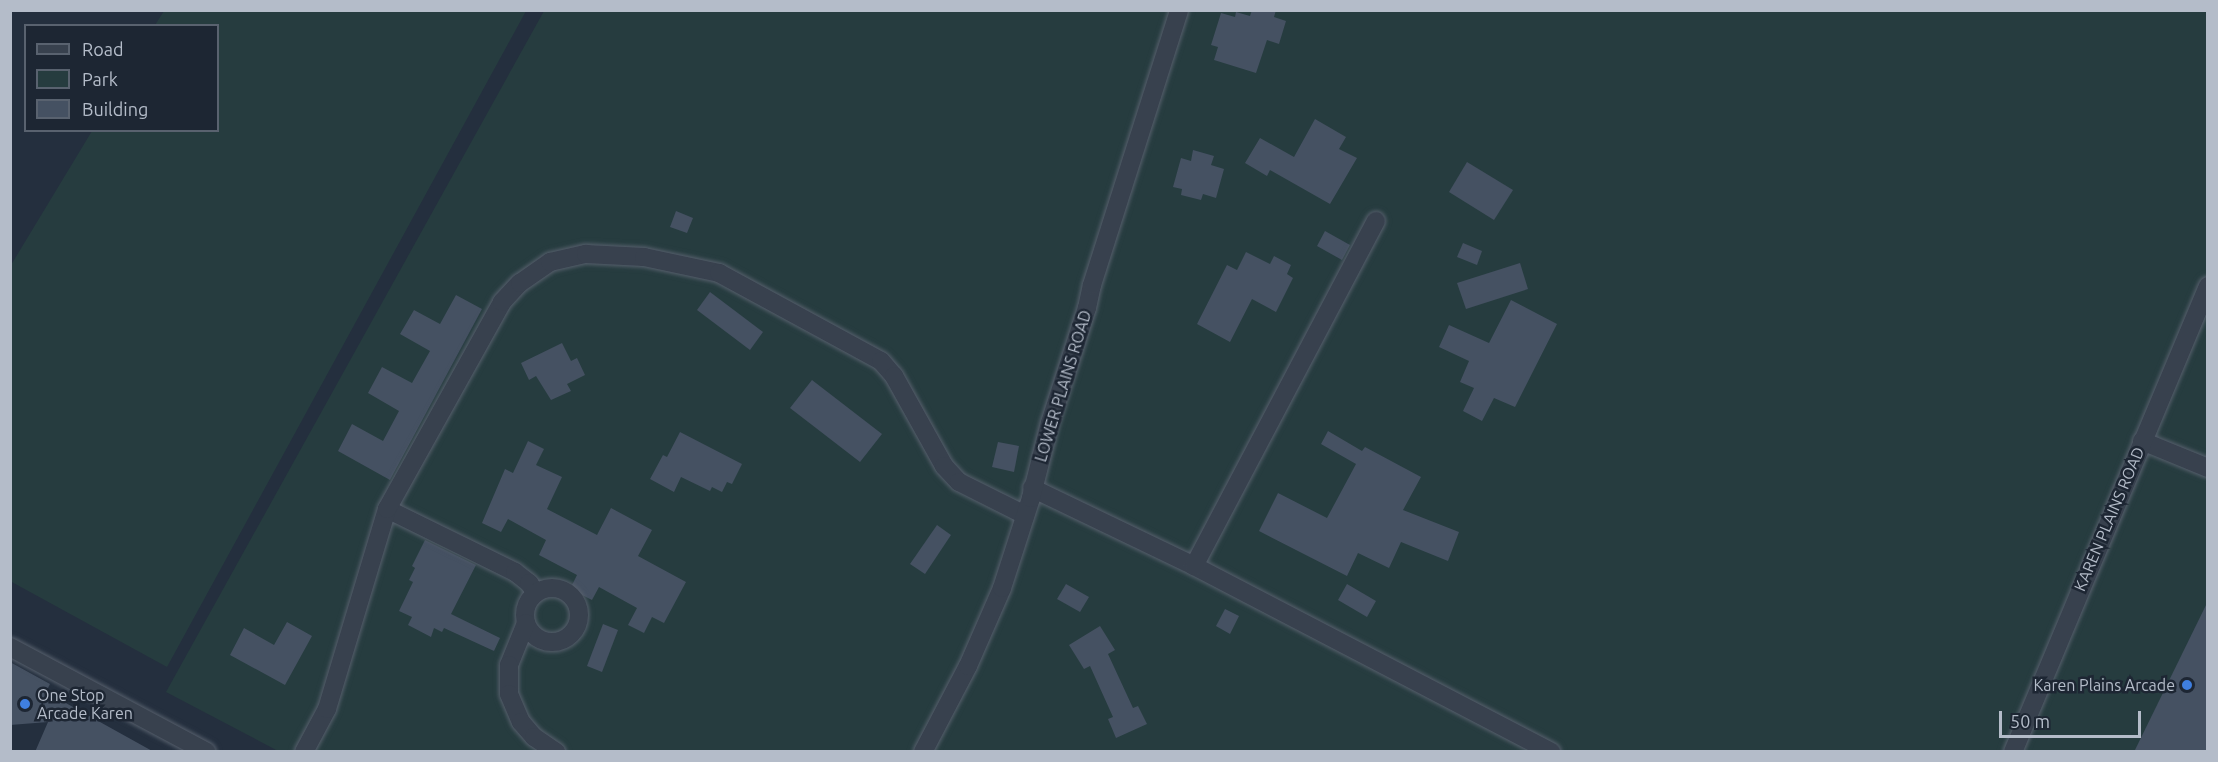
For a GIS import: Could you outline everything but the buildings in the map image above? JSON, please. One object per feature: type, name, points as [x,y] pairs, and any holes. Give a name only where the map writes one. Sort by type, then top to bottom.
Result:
[{"type":"street","name":"LOWER PLAINS ROAD","points":[[923,752],[989,621],[1025,515],[1092,285],[1179,10]]},
{"type":"street","points":[[1194,566],[1376,221]]},
{"type":"street","points":[[304,752],[327,709],[387,509],[502,302],[520,283],[550,262],[586,254],[644,257],[718,273],[882,361],[894,376],[944,466],[959,482],[1025,515]]},
{"type":"street","name":"KAREN PLAINS ROAD","points":[[2013,752],[2208,286]]},
{"type":"street","points":[[2142,441],[2208,468]]},
{"type":"street","points":[[1032,488],[1194,566],[1552,752]]},
{"type":"street","points":[[387,509],[515,572],[529,583],[536,593]]},
{"type":"street","points":[[526,623],[538,638],[556,642],[565,639],[575,629],[579,621],[579,611],[568,592],[550,588],[536,593],[526,609],[526,623],[509,665],[509,694],[521,722],[534,737],[556,752]]},
{"type":"street","points":[[10,647],[207,752]]},
{"type":"green space","points":[[164,11],[526,11],[167,667],[10,581],[11,265],[91,132],[219,132],[219,24],[156,24]]},
{"type":"green space","points":[[544,11],[2207,11],[2207,751],[280,752],[166,692]]},
{"type":"place","name":"Karen Plains Arcade","points":[[2187,685]]},
{"type":"place","name":"One Stop Arcade Karen","points":[[25,704]]}]
